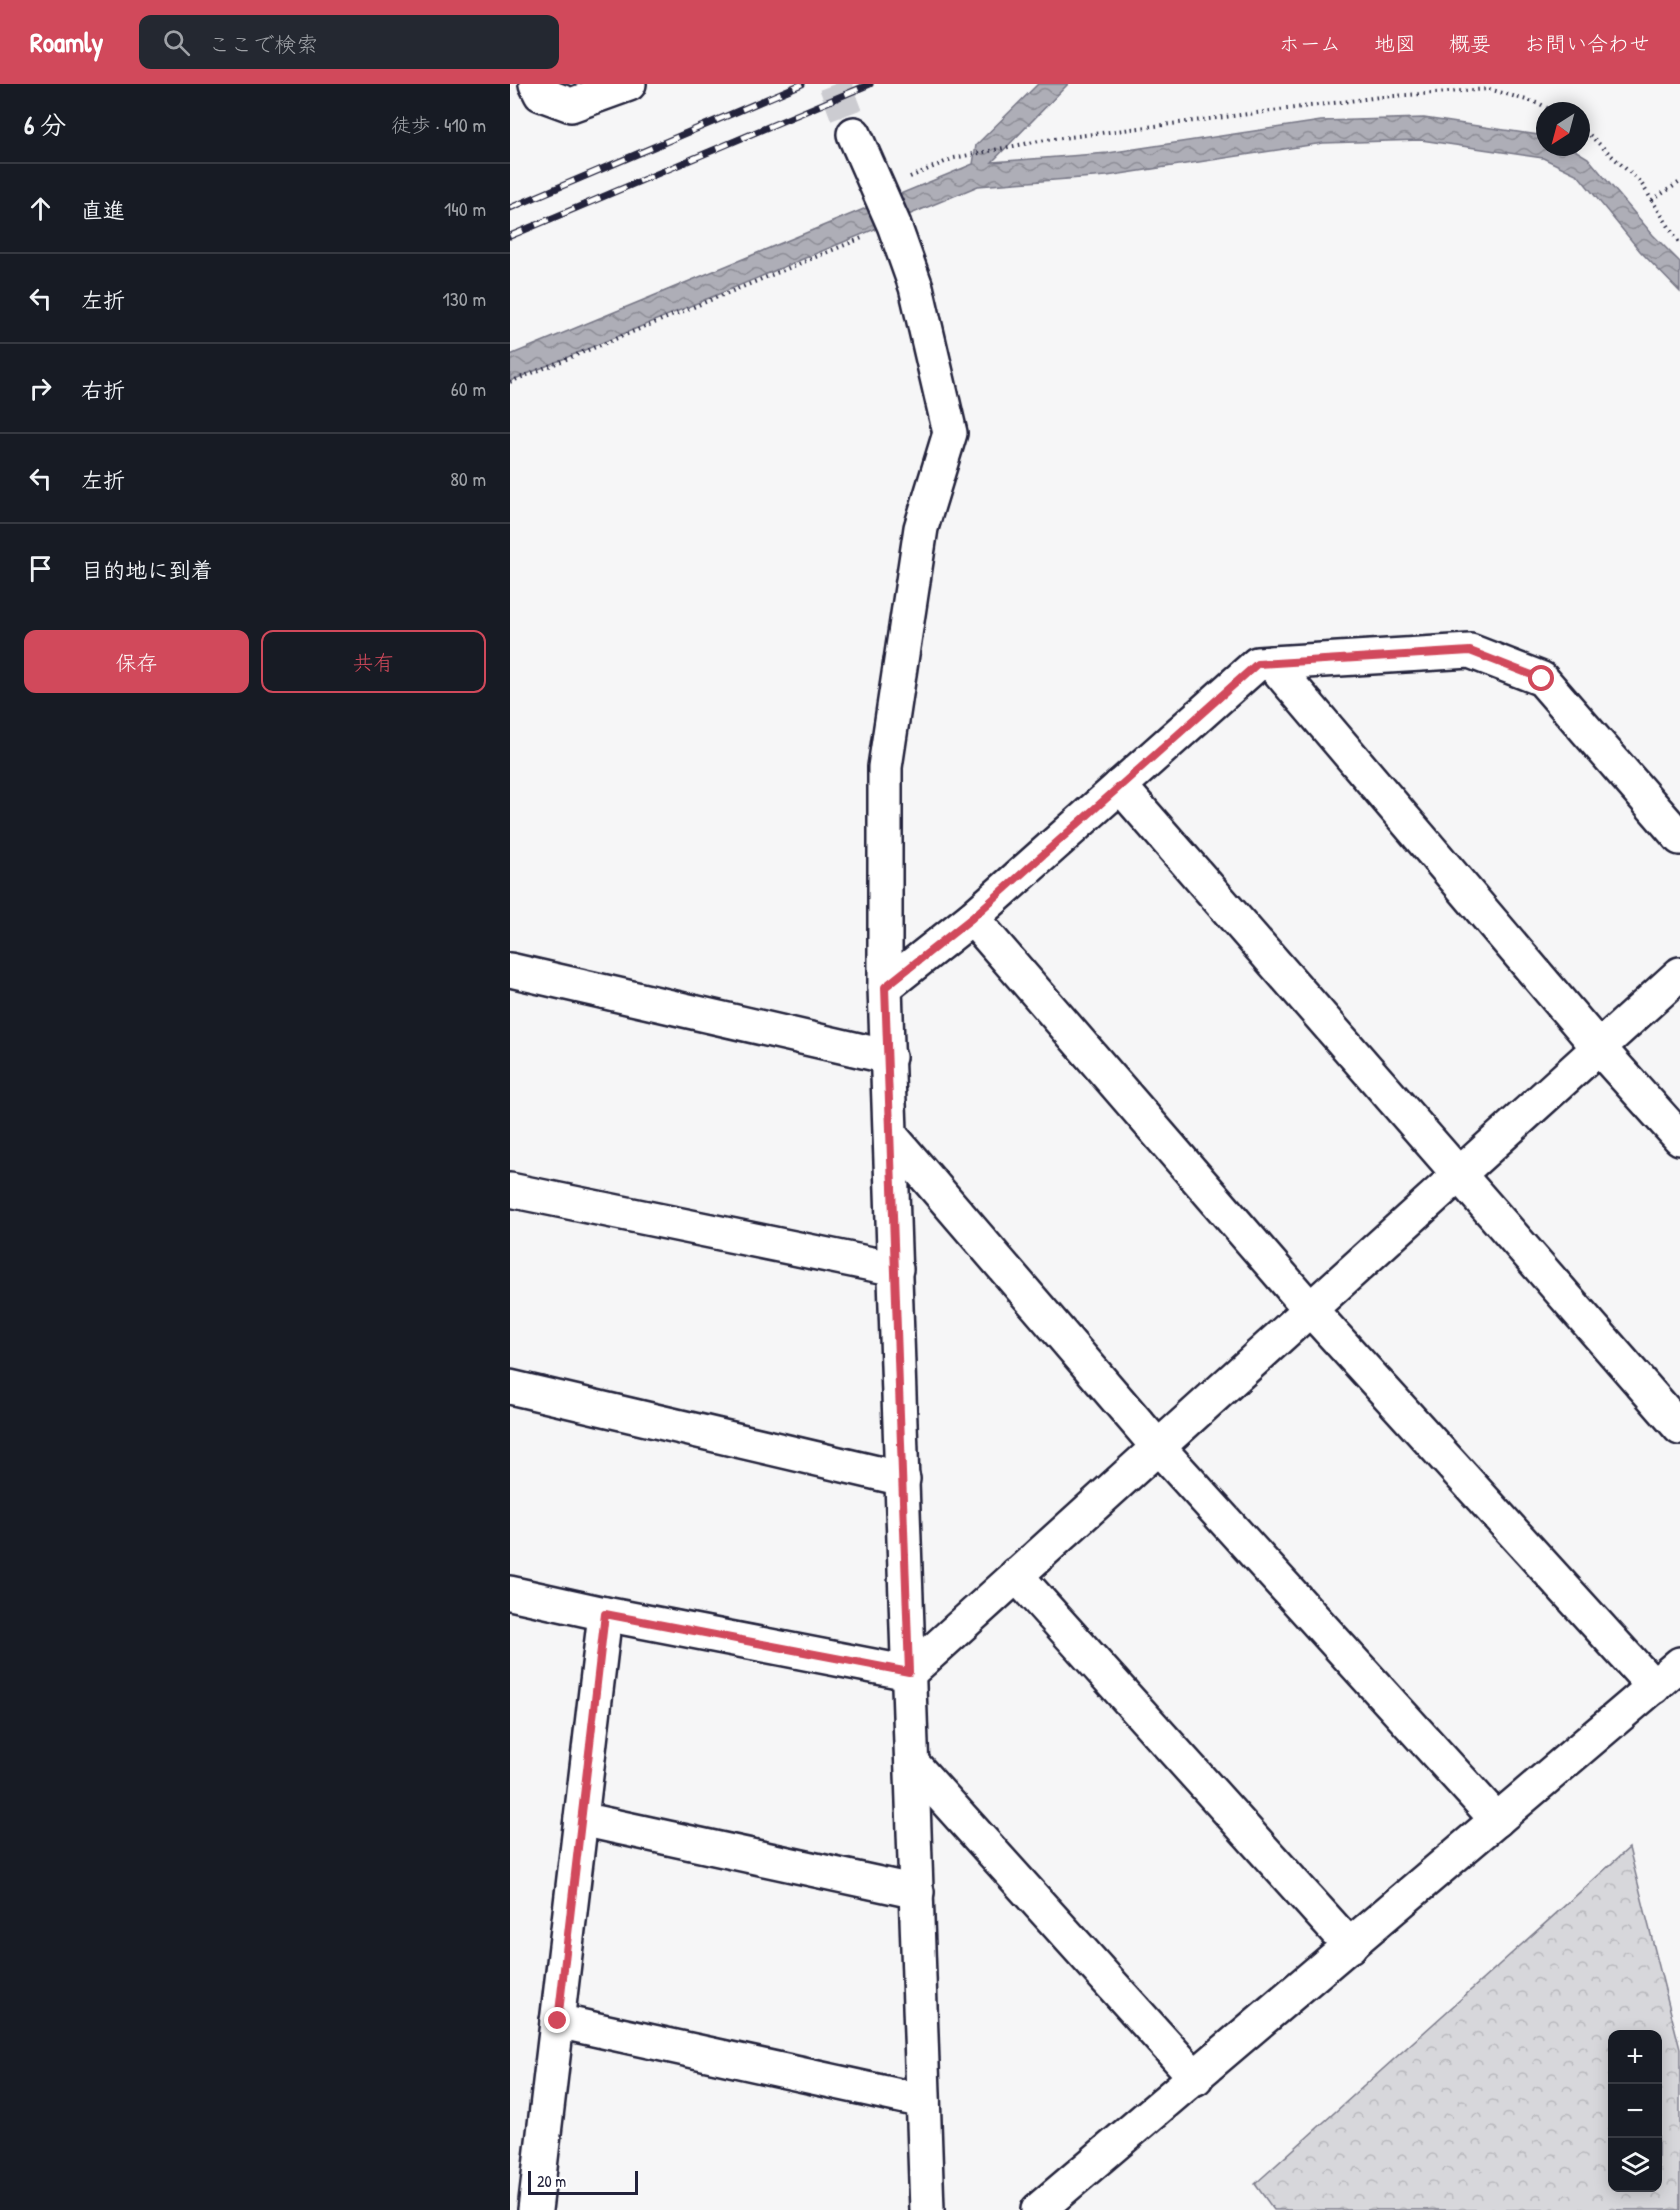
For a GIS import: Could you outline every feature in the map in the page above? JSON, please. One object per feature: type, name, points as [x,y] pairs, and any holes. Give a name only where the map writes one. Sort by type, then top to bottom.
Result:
[{"type":"street","points":[[536,84],[541,94],[572,105],[629,84]]},
{"type":"street","points":[[854,134],[894,225],[916,287],[950,433],[921,528],[885,767],[885,987],[927,2210]]},
{"type":"street","points":[[885,987],[972,918],[1257,664],[1470,651],[1542,679],[1680,838]]},
{"type":"street","points":[[1272,663],[1599,1048],[1680,1138]]},
{"type":"street","points":[[1120,786],[1680,1428]]},
{"type":"street","points":[[972,918],[1310,1309],[1654,1687]]},
{"type":"street","points":[[510,970],[889,1057]]},
{"type":"street","points":[[909,1672],[1680,974]]},
{"type":"street","points":[[891,1136],[1158,1447],[1497,1820]]},
{"type":"street","points":[[510,1190],[896,1269]]},
{"type":"street","points":[[510,1387],[903,1479]]},
{"type":"street","points":[[1016,1575],[1350,1946]]},
{"type":"street","points":[[510,1593],[605,1614],[909,1672]]},
{"type":"street","points":[[535,2210],[605,1614]]},
{"type":"street","points":[[1038,2210],[1196,2078],[1680,1664]]},
{"type":"street","points":[[912,1763],[1196,2078]]},
{"type":"street","points":[[581,1819],[916,1892]]},
{"type":"street","points":[[558,2021],[923,2101]]},
{"type":"path","points":[[878,189],[954,158],[1039,141],[1380,97],[1489,89],[1536,103]]},
{"type":"path","points":[[1590,135],[1641,183],[1680,244]]},
{"type":"path","points":[[1652,200],[1680,182]]},
{"type":"path","points":[[510,382],[894,225]]},
{"type":"green space","points":[[1629,1848],[1680,2049],[1680,2210],[1274,2210],[1255,2184]]},
{"type":"water","points":[[1038,84],[1068,84],[992,162],[1108,153],[1321,121],[1424,118],[1536,135],[1536,156],[1585,156],[1588,158],[1653,235],[1680,262],[1680,292],[1640,251],[1578,175],[1543,158],[1421,140],[1323,143],[1107,176],[978,186],[510,381],[510,355],[973,164],[976,145]]},
{"type":"tunnel","points":[[835,84],[854,134]]},
{"type":"railway","points":[[510,208],[802,84]]},
{"type":"railway","points":[[510,236],[870,84]]},
{"type":"route","points":[[558,2021],[605,1614],[909,1672],[885,987],[972,918],[1257,664],[1470,651],[1542,679]]}]
